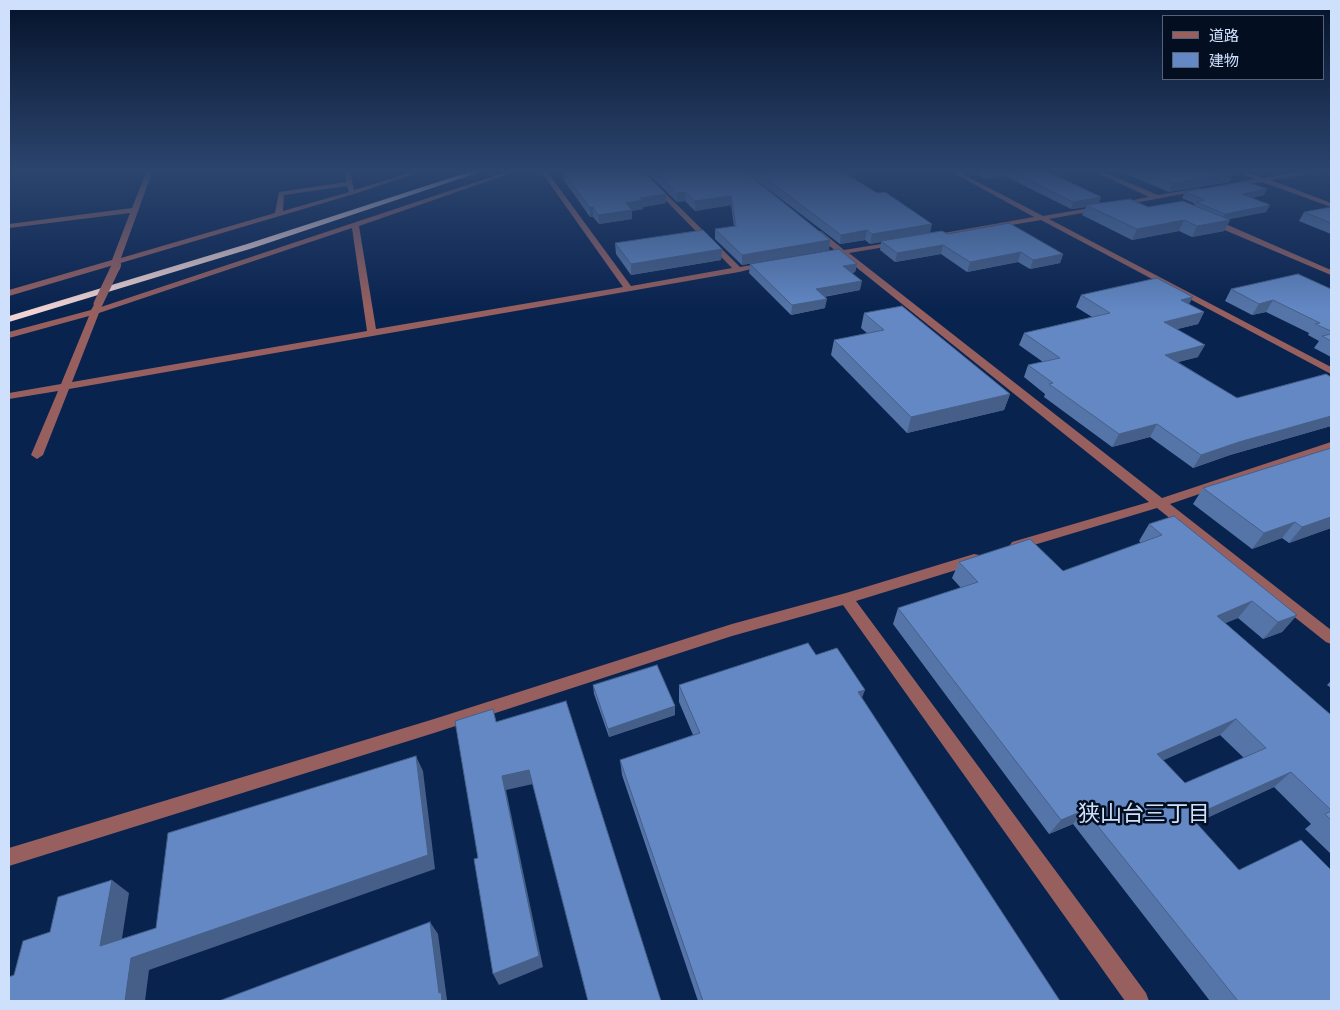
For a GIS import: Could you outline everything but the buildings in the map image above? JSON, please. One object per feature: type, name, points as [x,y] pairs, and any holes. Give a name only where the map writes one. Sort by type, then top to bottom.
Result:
[{"type":"highway","points":[[9,309],[312,217]]},
{"type":"highway","points":[[9,319],[336,217]]},
{"type":"street","points":[[9,226],[78,217]]},
{"type":"street","points":[[37,455],[96,308],[116,264],[132,217]]},
{"type":"street","points":[[9,293],[116,264],[269,217]]},
{"type":"street","points":[[9,336],[378,217]]},
{"type":"street","points":[[577,217],[628,288]]},
{"type":"street","points":[[686,217],[739,270]]},
{"type":"street","points":[[918,239],[1047,217]]},
{"type":"street","points":[[1042,218],[1331,371]]},
{"type":"street","points":[[1203,218],[1331,273]]},
{"type":"street","points":[[355,225],[372,333]]},
{"type":"street","points":[[812,229],[1331,638]]},
{"type":"street","points":[[814,257],[909,241]]},
{"type":"street","points":[[9,396],[776,264]]},
{"type":"street","points":[[9,858],[424,729],[732,630],[846,599],[1159,503],[1331,445]]},
{"type":"street","points":[[846,599],[1138,1001]]},
{"type":"district","name":"狭山台三丁目","points":[[1144,816]]}]
